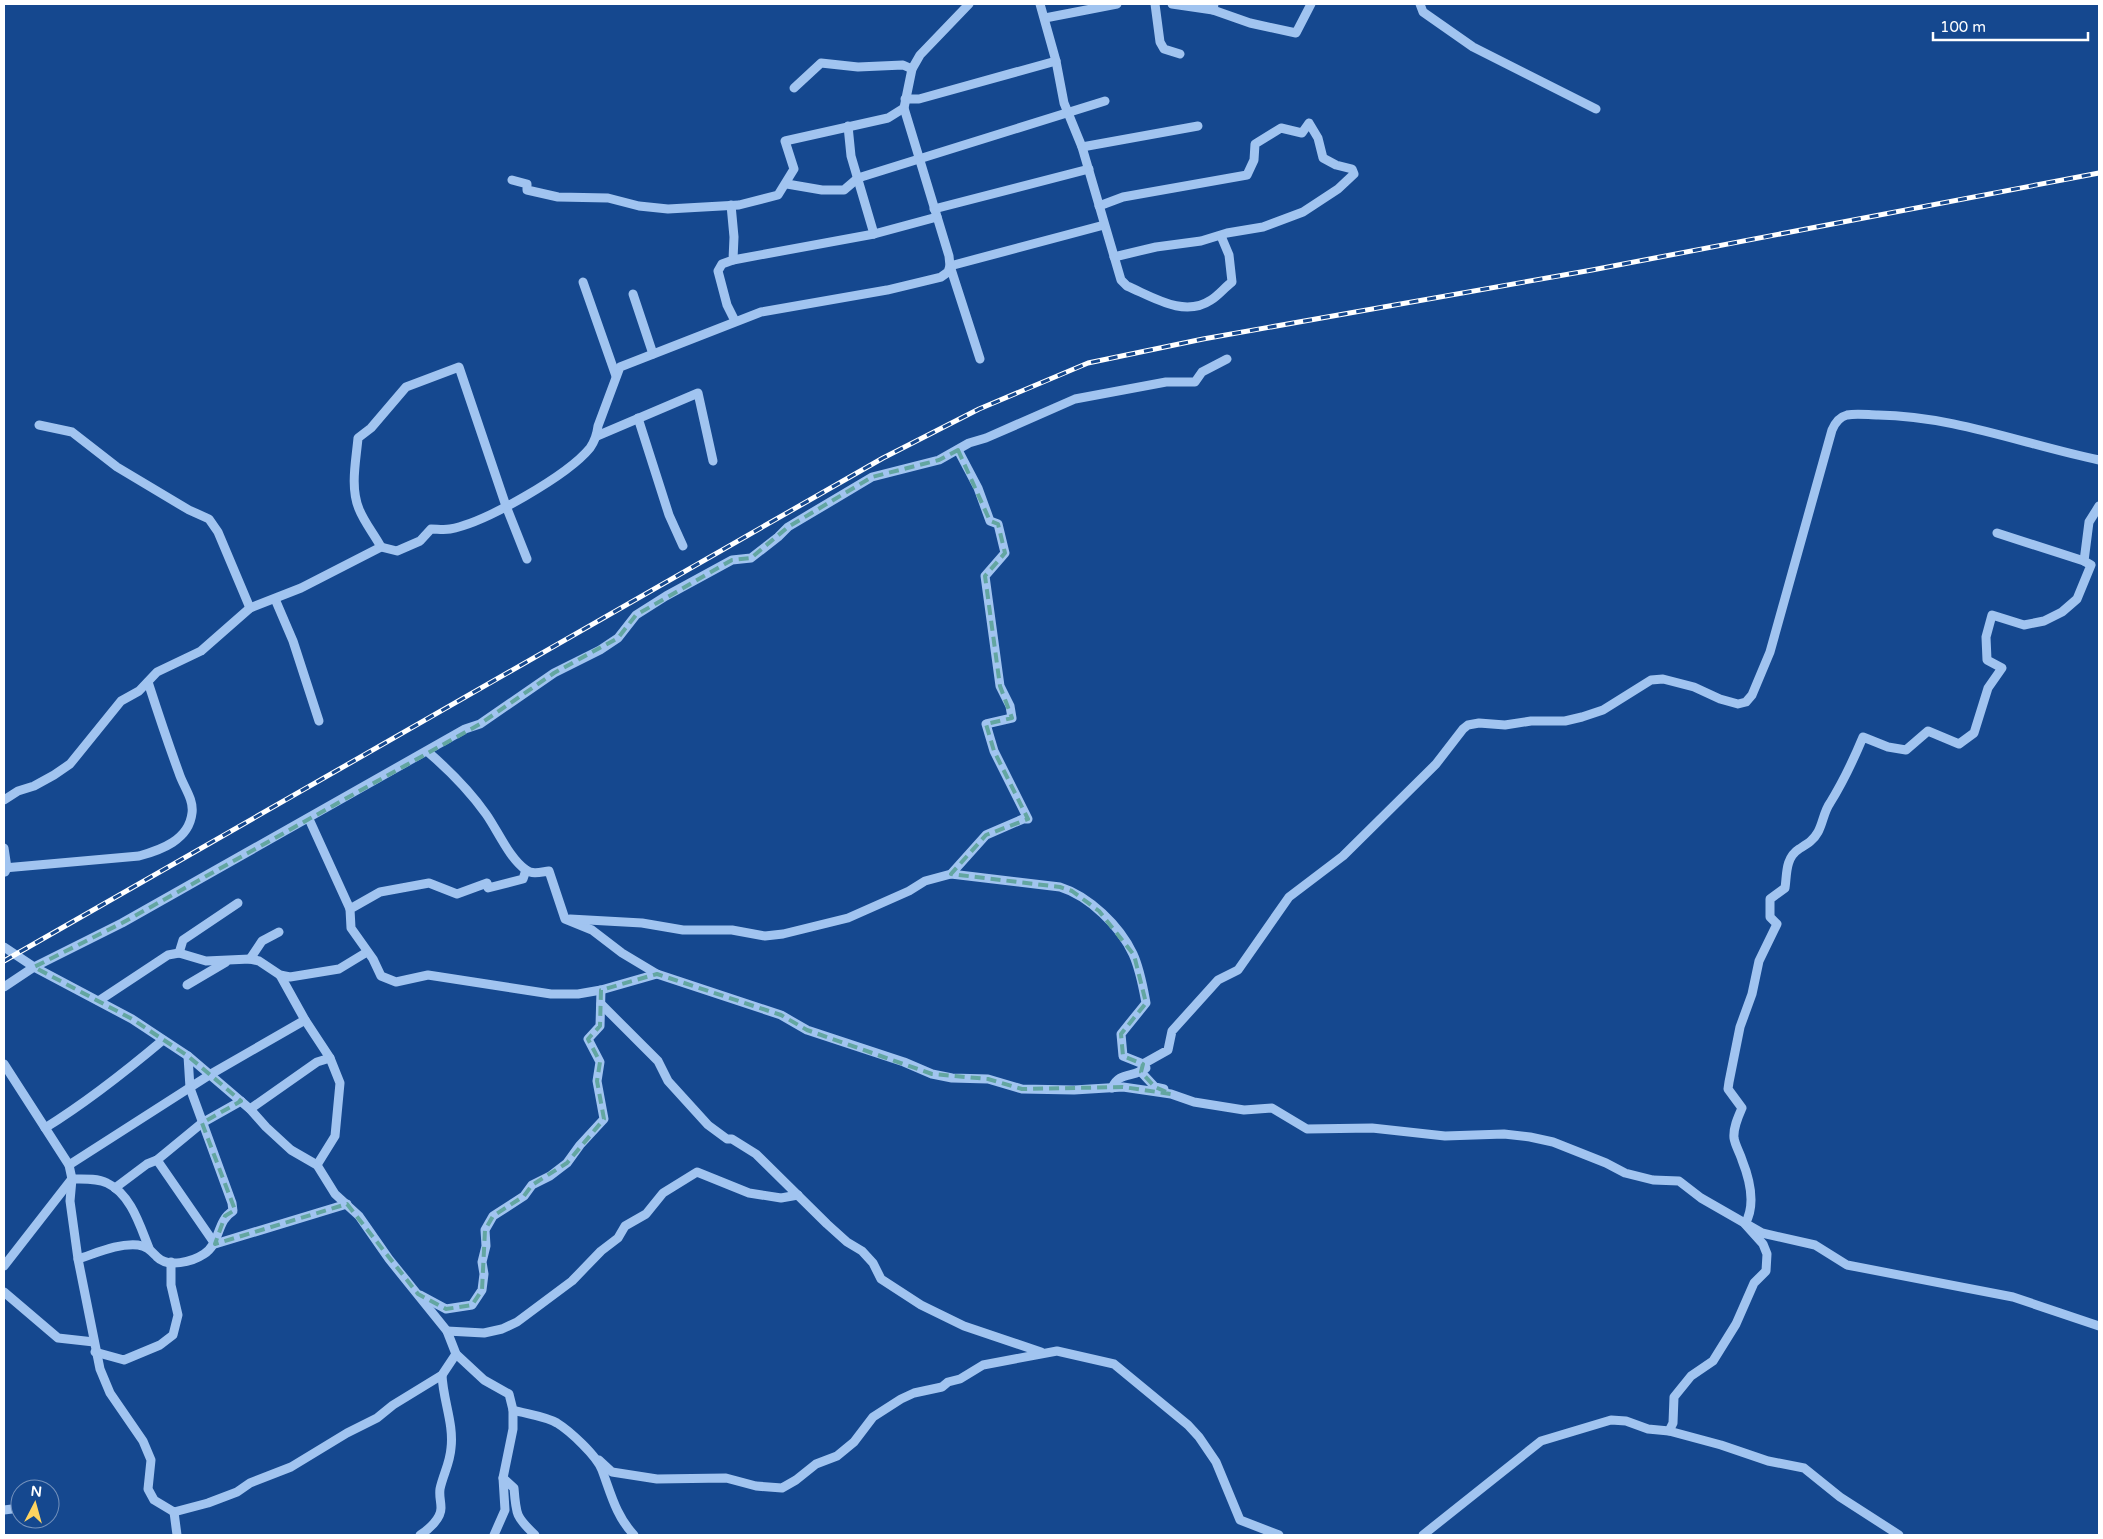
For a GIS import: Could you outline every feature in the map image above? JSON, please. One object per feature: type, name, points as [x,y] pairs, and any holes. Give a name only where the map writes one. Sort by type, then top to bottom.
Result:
[{"type":"street","points":[[969,4],[920,55],[912,69],[905,103],[950,266],[980,359]]},
{"type":"street","points":[[1040,4],[1068,114],[1082,147],[1121,280],[1127,286],[1177,307],[1188,307],[1210,300],[1232,282],[1229,255],[1221,236]]},
{"type":"street","points":[[1045,18],[1116,4]]},
{"type":"street","points":[[1155,4],[1160,42],[1164,48],[1180,54]]},
{"type":"street","points":[[1172,4],[1213,7],[1250,23],[1296,33],[1311,4]]},
{"type":"street","points":[[1420,4],[1422,12],[1473,47],[1596,109]]},
{"type":"street","points":[[512,180],[527,184],[527,190],[558,197],[608,198],[668,210],[753,203],[778,194],[787,184],[794,169],[785,142],[888,118],[905,103],[1056,61]]},
{"type":"street","points":[[794,88],[821,63],[858,67],[903,65],[912,69]]},
{"type":"street","points":[[787,184],[822,190],[844,190],[858,178],[1106,101]]},
{"type":"street","points":[[1100,206],[1123,197],[1246,175],[1254,160],[1255,144],[1282,128],[1302,133],[1309,123],[1318,138],[1323,158],[1336,165],[1352,169],[1352,177],[1303,212],[1263,227],[1201,242],[1156,247],[1114,257]]},
{"type":"street","points":[[848,126],[851,156],[874,234]]},
{"type":"street","points":[[1082,147],[1198,126]]},
{"type":"street","points":[[735,321],[727,305],[718,271],[722,264],[733,260],[874,234],[936,213],[1088,169]]},
{"type":"street","points":[[731,205],[734,237],[733,260]]},
{"type":"street","points":[[950,266],[1104,225]]},
{"type":"street","points":[[4,800],[18,791],[47,779],[70,764],[121,701],[139,691],[157,672],[201,651],[250,608],[275,599],[381,547],[397,551],[420,541],[431,529],[449,530],[506,506],[523,497],[579,459],[591,447],[597,436],[620,367],[761,312],[887,290],[941,277],[948,272],[950,266]]},
{"type":"street","points":[[583,282],[616,376]]},
{"type":"street","points":[[633,294],[653,354]]},
{"type":"street","points":[[4,987],[34,967],[122,923],[428,752],[465,729],[480,724],[554,673],[600,650],[618,638],[636,615],[666,596],[732,560],[751,558],[788,527],[872,477],[939,460],[970,443],[986,438],[1074,398],[1166,382],[1195,382],[1202,372],[1226,359]]},
{"type":"street","points":[[381,547],[359,509],[356,499],[355,467],[358,438],[370,428],[406,387],[459,367],[506,506],[527,559]]},
{"type":"street","points":[[597,436],[698,393],[713,461]]},
{"type":"street","points":[[1112,1088],[1124,1075],[1142,1068],[1168,1050],[1172,1032],[1218,980],[1238,970],[1289,897],[1343,856],[1436,764],[1468,725],[1505,725],[1537,721],[1565,722],[1603,710],[1651,680],[1663,680],[1694,687],[1738,704],[1746,702],[1752,695],[1770,652],[1832,430],[1837,420],[1847,415],[1898,416],[1938,420],[2056,451],[2099,460]]},
{"type":"street","points":[[638,418],[669,514],[683,546]]},
{"type":"street","points":[[39,425],[72,432],[117,467],[188,510],[209,519],[218,532],[250,608]]},
{"type":"street","points":[[952,874],[986,835],[1023,819],[1028,819],[994,751],[986,724],[1012,718],[1010,706],[1000,686],[986,576],[1005,553],[998,524],[990,521],[978,488],[958,450]]},
{"type":"street","points":[[2084,561],[2089,522],[2099,506]]},
{"type":"street","points":[[1745,1224],[1750,1216],[1751,1191],[1748,1174],[1734,1139],[1735,1128],[1742,1108],[1728,1088],[1728,1082],[1740,1028],[1752,994],[1759,961],[1777,924],[1770,917],[1770,899],[1785,888],[1784,877],[1791,857],[1798,850],[1805,847],[1818,832],[1829,804],[1838,793],[1863,738],[1888,747],[1906,750],[1928,730],[1959,744],[1974,733],[1988,688],[2002,668],[1987,660],[1986,637],[1992,615],[2024,625],[2044,621],[2062,612],[2077,599],[2091,566],[2084,561],[1997,533]]},
{"type":"street","points":[[275,599],[293,640],[319,721]]},
{"type":"street","points":[[4,848],[5,870],[139,856],[160,850],[183,833],[189,824],[192,812],[191,800],[180,776],[148,682]]},
{"type":"street","points":[[428,752],[461,781],[487,815],[502,842],[526,870],[534,873],[549,871],[565,919],[592,930],[622,953],[657,974],[782,1015],[807,1030],[904,1062],[932,1074],[952,1078],[988,1079],[1022,1089],[1132,1088],[1171,1094]]},
{"type":"street","points":[[309,819],[350,909],[351,928],[381,976],[396,982],[428,975],[551,994],[578,994],[601,990],[657,974]]},
{"type":"street","points":[[350,909],[380,892],[429,883],[457,894],[487,883],[488,888],[523,879],[526,870]]},
{"type":"street","points":[[565,919],[604,920],[682,930],[732,930],[765,936],[783,934],[848,918],[909,891],[925,881],[952,874],[1060,887],[1072,891],[1099,911],[1128,944],[1138,964],[1146,1003],[1121,1034],[1123,1056],[1142,1068],[1155,1087],[1171,1094],[1194,1102],[1244,1110],[1272,1108],[1307,1129],[1372,1128],[1445,1136],[1504,1134],[1553,1142],[1606,1163],[1625,1173],[1653,1180],[1679,1181],[1762,1233],[1815,1245],[1848,1265],[2013,1297],[2099,1326]]},
{"type":"street","points":[[179,953],[183,940],[238,904]]},
{"type":"street","points":[[250,959],[262,942],[279,932]]},
{"type":"street","points":[[4,947],[34,967],[100,1000],[188,1056],[250,1109],[291,1150],[317,1165],[335,1194],[347,1204],[447,1331],[456,1354],[484,1380],[509,1394],[513,1410],[513,1429],[503,1478],[506,1510],[494,1535]]},
{"type":"street","points":[[100,1000],[168,955],[179,953],[206,961],[227,962],[250,959],[259,961],[280,975],[290,978],[338,969],[367,952]]},
{"type":"street","points":[[187,985],[227,962]]},
{"type":"street","points":[[280,975],[305,1020],[330,1058],[340,1083],[335,1136],[317,1165]]},
{"type":"street","points":[[418,1294],[446,1309],[472,1305],[482,1290],[484,1274],[482,1262],[486,1246],[485,1230],[493,1216],[524,1196],[532,1185],[550,1176],[568,1163],[580,1145],[604,1119],[597,1082],[600,1062],[588,1039],[600,1026],[601,990]]},
{"type":"street","points":[[601,1004],[658,1061],[668,1081],[708,1125],[727,1139],[732,1139],[740,1145],[748,1147],[847,1242],[862,1251],[873,1263],[881,1280],[921,1305],[964,1326],[1035,1350],[1067,1353],[1114,1364],[1200,1437],[1216,1462],[1240,1520],[1279,1535]]},
{"type":"street","points":[[69,1165],[211,1074],[305,1020]]},
{"type":"street","points":[[45,1128],[125,1072],[163,1040]]},
{"type":"street","points":[[72,1179],[107,1182],[122,1194],[136,1218],[149,1248],[157,1257],[171,1262],[182,1263],[204,1254],[214,1244],[225,1216],[233,1211],[232,1203],[190,1088],[188,1056]]},
{"type":"street","points":[[250,1109],[317,1062],[330,1058]]},
{"type":"street","points":[[4,1064],[69,1165],[72,1179],[70,1201],[78,1259],[100,1369],[110,1393],[143,1441],[151,1460],[148,1489],[154,1500],[174,1512],[208,1503],[237,1492],[250,1483],[291,1467],[347,1433],[377,1418],[442,1375],[456,1354]]},
{"type":"street","points":[[115,1188],[147,1164],[157,1160],[202,1122],[241,1101]]},
{"type":"street","points":[[157,1160],[214,1244]]},
{"type":"street","points":[[447,1331],[484,1333],[502,1329],[517,1322],[572,1281],[601,1251],[618,1238],[625,1226],[646,1214],[663,1193],[697,1172],[749,1193],[781,1198],[798,1195]]},
{"type":"street","points":[[4,1266],[72,1179]]},
{"type":"street","points":[[214,1244],[347,1204]]},
{"type":"street","points":[[1669,1431],[1673,1423],[1674,1397],[1691,1376],[1713,1361],[1736,1324],[1754,1283],[1766,1271],[1767,1254],[1763,1244],[1745,1224]]},
{"type":"street","points":[[78,1259],[120,1246],[139,1245],[149,1248]]},
{"type":"street","points":[[96,1352],[124,1360],[160,1345],[173,1335],[178,1315],[171,1285],[171,1262]]},
{"type":"street","points":[[4,1292],[58,1338],[94,1342]]},
{"type":"street","points":[[513,1410],[557,1423],[612,1472],[657,1479],[726,1478],[756,1486],[782,1488],[796,1480],[816,1464],[837,1456],[854,1442],[873,1417],[901,1399],[914,1393],[942,1387],[948,1382],[960,1378],[983,1365],[1049,1352]]},
{"type":"street","points":[[420,1535],[439,1516],[440,1491],[451,1447],[451,1430],[444,1401],[442,1375]]},
{"type":"street","points":[[1423,1535],[1541,1441],[1611,1420],[1669,1431],[1721,1445],[1768,1462],[1804,1468],[1840,1497],[1899,1535]]},
{"type":"street","points":[[577,1439],[601,1467],[618,1515],[634,1535]]},
{"type":"street","points":[[503,1478],[514,1488],[517,1516],[521,1524],[535,1535]]},
{"type":"street","points":[[174,1512],[177,1535]]},
{"type":"highlighted area","points":[[958,450],[990,521],[998,524],[1005,553],[985,576],[1000,686],[1012,718],[986,724],[994,751],[1028,819],[986,835],[951,874],[1060,887],[1072,891],[1099,911],[1134,955],[1146,1003],[1121,1034],[1123,1056],[1143,1064],[1141,1072],[1155,1087],[1171,1094],[1123,1087],[1022,1089],[988,1079],[932,1074],[807,1030],[781,1015],[657,974],[601,990],[600,1026],[588,1039],[600,1062],[597,1081],[604,1119],[567,1163],[532,1185],[524,1196],[493,1216],[485,1230],[482,1290],[472,1305],[446,1309],[418,1294],[347,1204],[215,1244],[225,1216],[235,1210],[202,1123],[241,1101],[188,1056],[132,1019],[34,967],[122,923],[480,724],[554,673],[618,638],[636,615],[732,560],[751,558],[788,527],[872,477],[939,460]]},
{"type":"railway","points":[[4,961],[883,458],[979,409],[1088,363],[1203,339],[1592,270],[2099,173]]}]
